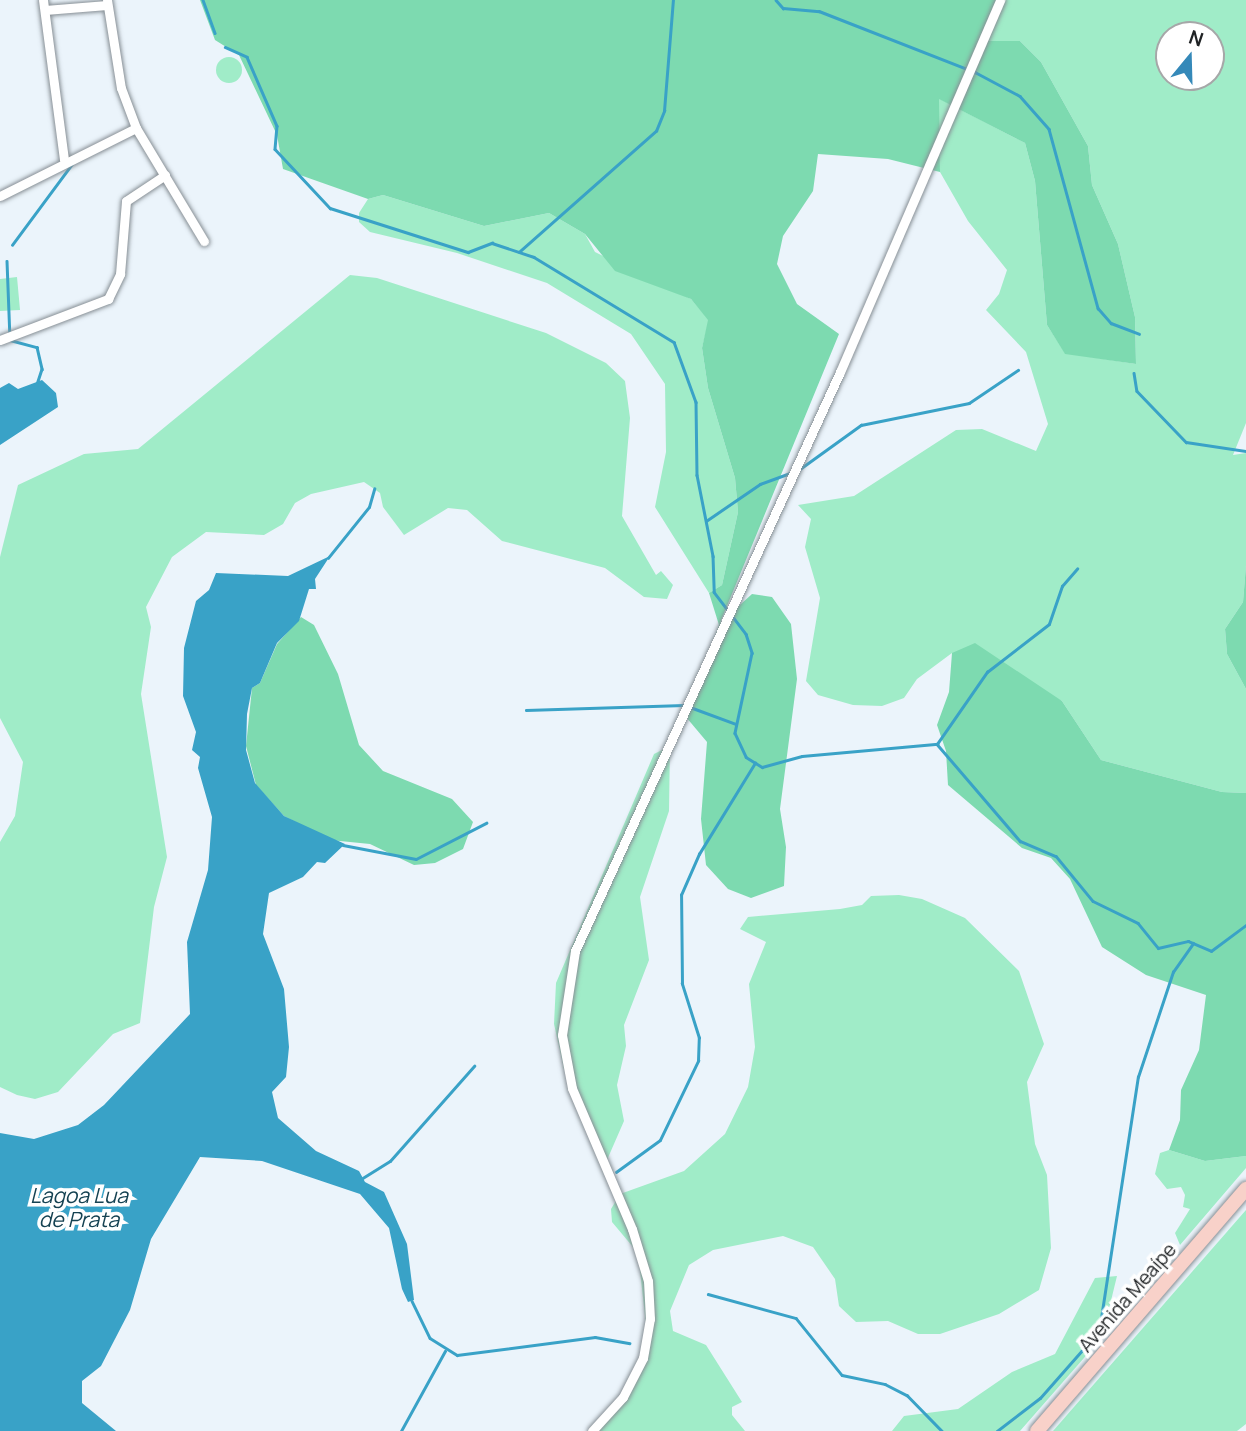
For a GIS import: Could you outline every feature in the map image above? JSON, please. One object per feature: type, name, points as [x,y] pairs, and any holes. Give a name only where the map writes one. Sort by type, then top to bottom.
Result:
[{"type":"main road","name":"Avenida Meaípe","points":[[1037,1431],[1246,1189]]},
{"type":"street","points":[[592,1431],[633,1378],[650,1319],[648,1281],[632,1229],[572,1088],[562,1035],[575,951],[840,372],[1000,0]]},
{"type":"street","points":[[64,160],[44,5],[107,3],[121,88],[136,128],[204,241]]},
{"type":"street","points":[[0,196],[64,160],[136,128]]},
{"type":"street","points":[[0,340],[108,299],[120,274],[126,201],[165,175]]},
{"type":"green space","points":[[200,0],[1002,0],[985,41],[1020,41],[1041,62],[1088,146],[1092,185],[1118,244],[1135,317],[1136,364],[1065,354],[1047,325],[1035,181],[1025,143],[939,99],[940,172],[888,159],[818,154],[813,191],[783,236],[777,264],[797,304],[839,334],[720,623],[752,594],[772,597],[791,624],[797,679],[780,809],[786,847],[784,886],[751,898],[728,889],[706,865],[701,819],[707,742],[686,717],[719,625],[709,593],[722,585],[738,512],[735,478],[708,388],[702,348],[708,320],[691,299],[615,271],[585,234],[549,213],[484,226],[383,195],[368,199],[283,169],[277,135],[239,55],[215,40]]},
{"type":"green space","points":[[1002,0],[1246,0],[1246,423],[1233,455],[1246,453],[1246,565],[1243,602],[1225,629],[1227,654],[1246,689],[1246,793],[1222,792],[1101,760],[1062,701],[952,653],[917,679],[904,698],[882,706],[853,705],[818,695],[806,681],[820,598],[805,547],[811,519],[798,505],[854,496],[956,430],[982,429],[1036,451],[1048,424],[1026,352],[986,310],[999,294],[1007,270],[968,221],[940,172],[938,98],[1025,143],[1035,181],[1047,325],[1065,353],[1136,364],[1135,317],[1118,244],[1092,185],[1088,146],[1041,62],[1020,41],[985,41]]},
{"type":"green space","points":[[229,57],[238,61],[242,70],[238,79],[229,83],[220,79],[216,70],[220,61]]},
{"type":"green space","points":[[383,195],[484,226],[549,213],[585,234],[595,252],[691,299],[709,320],[702,348],[708,388],[735,478],[738,512],[722,585],[709,593],[655,507],[666,452],[665,384],[631,334],[547,283],[457,253],[370,232],[359,222],[359,213],[368,199]]},
{"type":"green space","points":[[350,275],[377,278],[546,333],[606,363],[625,381],[630,418],[622,516],[656,575],[661,571],[673,585],[667,599],[644,597],[605,568],[502,541],[467,510],[448,508],[404,535],[383,507],[380,493],[364,482],[311,494],[295,503],[283,524],[264,535],[206,532],[172,557],[146,607],[151,627],[141,694],[167,857],[154,907],[140,1023],[113,1034],[58,1092],[35,1099],[17,1095],[0,1087],[0,842],[15,816],[23,762],[0,718],[0,557],[18,485],[84,454],[138,449]]},
{"type":"green space","points":[[17,277],[20,310],[0,311],[0,279]]},
{"type":"green space","points":[[1246,565],[1246,689],[1227,654],[1225,629],[1243,602]]},
{"type":"green space","points":[[301,617],[314,625],[338,674],[359,745],[383,771],[452,799],[473,822],[463,849],[435,863],[414,865],[370,844],[330,840],[284,816],[256,785],[246,746],[252,688],[260,683],[277,644]]},
{"type":"green space","points":[[975,643],[1062,701],[1101,760],[1222,792],[1246,793],[1246,1156],[1205,1161],[1169,1150],[1180,1120],[1181,1090],[1199,1050],[1206,995],[1146,975],[1102,947],[1070,879],[1051,858],[1022,848],[948,785],[946,751],[937,725],[949,692],[952,653]]},
{"type":"green space","points":[[670,746],[669,811],[640,897],[649,960],[624,1025],[626,1046],[617,1085],[624,1121],[607,1160],[564,1069],[554,1024],[556,983],[654,754]]},
{"type":"green space","points":[[899,895],[922,899],[965,918],[1019,971],[1044,1044],[1027,1082],[1035,1144],[1047,1175],[1051,1248],[1039,1290],[999,1314],[940,1334],[918,1334],[888,1321],[856,1322],[839,1306],[835,1279],[813,1247],[783,1236],[713,1250],[689,1265],[670,1311],[673,1331],[706,1345],[742,1402],[732,1407],[732,1415],[745,1431],[589,1431],[629,1388],[647,1333],[638,1253],[612,1222],[611,1209],[620,1194],[684,1171],[725,1134],[748,1087],[755,1047],[749,984],[766,942],[740,929],[748,917],[840,909],[862,905],[871,896]]},
{"type":"green space","points":[[1169,1150],[1205,1161],[1246,1156],[1246,1168],[1180,1245],[1175,1233],[1190,1209],[1183,1207],[1185,1195],[1181,1187],[1167,1189],[1155,1174],[1160,1153]]},
{"type":"green space","points":[[1246,1210],[1246,1424],[1237,1431],[1053,1431]]},
{"type":"green space","points":[[1117,1276],[1108,1313],[1112,1326],[1020,1431],[892,1431],[904,1416],[958,1409],[1012,1372],[1055,1354],[1095,1278]]},
{"type":"water","points":[[42,380],[56,393],[58,407],[0,445],[0,388],[9,383],[18,389]]},
{"type":"water","name":"Lagoa Lua de Prata","points":[[330,556],[315,579],[316,589],[309,589],[299,621],[277,643],[260,683],[252,688],[247,714],[246,750],[255,783],[284,816],[345,844],[325,863],[317,862],[303,877],[269,893],[263,934],[284,989],[289,1047],[286,1077],[272,1092],[278,1118],[316,1151],[359,1171],[365,1182],[384,1192],[407,1244],[414,1300],[408,1302],[402,1289],[389,1228],[360,1194],[262,1161],[200,1157],[151,1239],[130,1310],[101,1366],[82,1381],[82,1403],[116,1431],[0,1431],[0,1133],[34,1139],[78,1125],[104,1105],[190,1014],[187,942],[208,870],[212,817],[198,768],[200,757],[192,750],[196,732],[183,696],[184,648],[196,601],[209,590],[216,573],[288,576]]},
{"type":"waterway","points":[[203,0],[215,33]]},
{"type":"waterway","points":[[519,252],[656,131],[664,111],[673,0]]},
{"type":"waterway","points":[[776,0],[783,8],[819,11],[975,72],[1020,96],[1049,129],[1098,308],[1111,323],[1139,334]]},
{"type":"waterway","points":[[225,47],[247,57],[277,126],[275,149],[330,208],[468,252],[492,243],[534,257],[674,342],[696,402],[697,475],[713,556],[714,592],[746,634],[752,653],[735,733],[746,757],[762,767],[802,756],[937,744],[1020,841],[1056,856],[1093,901],[1138,923],[1158,948],[1188,941],[1211,951],[1246,925]]},
{"type":"waterway","points":[[12,245],[72,164]]},
{"type":"waterway","points":[[7,261],[10,340],[37,347],[42,369],[36,387]]},
{"type":"waterway","points":[[797,471],[861,425],[969,403],[1018,370]]},
{"type":"waterway","points":[[1134,373],[1137,391],[1186,442],[1246,451]]},
{"type":"waterway","points":[[706,521],[760,484],[791,473]]},
{"type":"waterway","points":[[328,558],[369,507],[374,489]]},
{"type":"waterway","points":[[937,744],[987,672],[1049,624],[1062,586],[1077,569]]},
{"type":"waterway","points":[[526,710],[684,705]]},
{"type":"waterway","points":[[690,707],[736,724]]},
{"type":"waterway","points":[[616,1172],[660,1140],[698,1061],[699,1038],[682,984],[681,895],[699,854],[755,763]]},
{"type":"waterway","points":[[343,845],[416,859],[486,823]]},
{"type":"waterway","points":[[997,1431],[1040,1398],[1099,1331],[1138,1077],[1173,972],[1193,943]]},
{"type":"waterway","points":[[361,1179],[390,1161],[474,1066]]},
{"type":"waterway","points":[[708,1294],[796,1318],[842,1375],[885,1384],[907,1395],[942,1431]]},
{"type":"waterway","points":[[412,1301],[430,1338],[457,1355],[595,1337],[629,1343]]},
{"type":"waterway","points":[[401,1431],[445,1351]]}]
